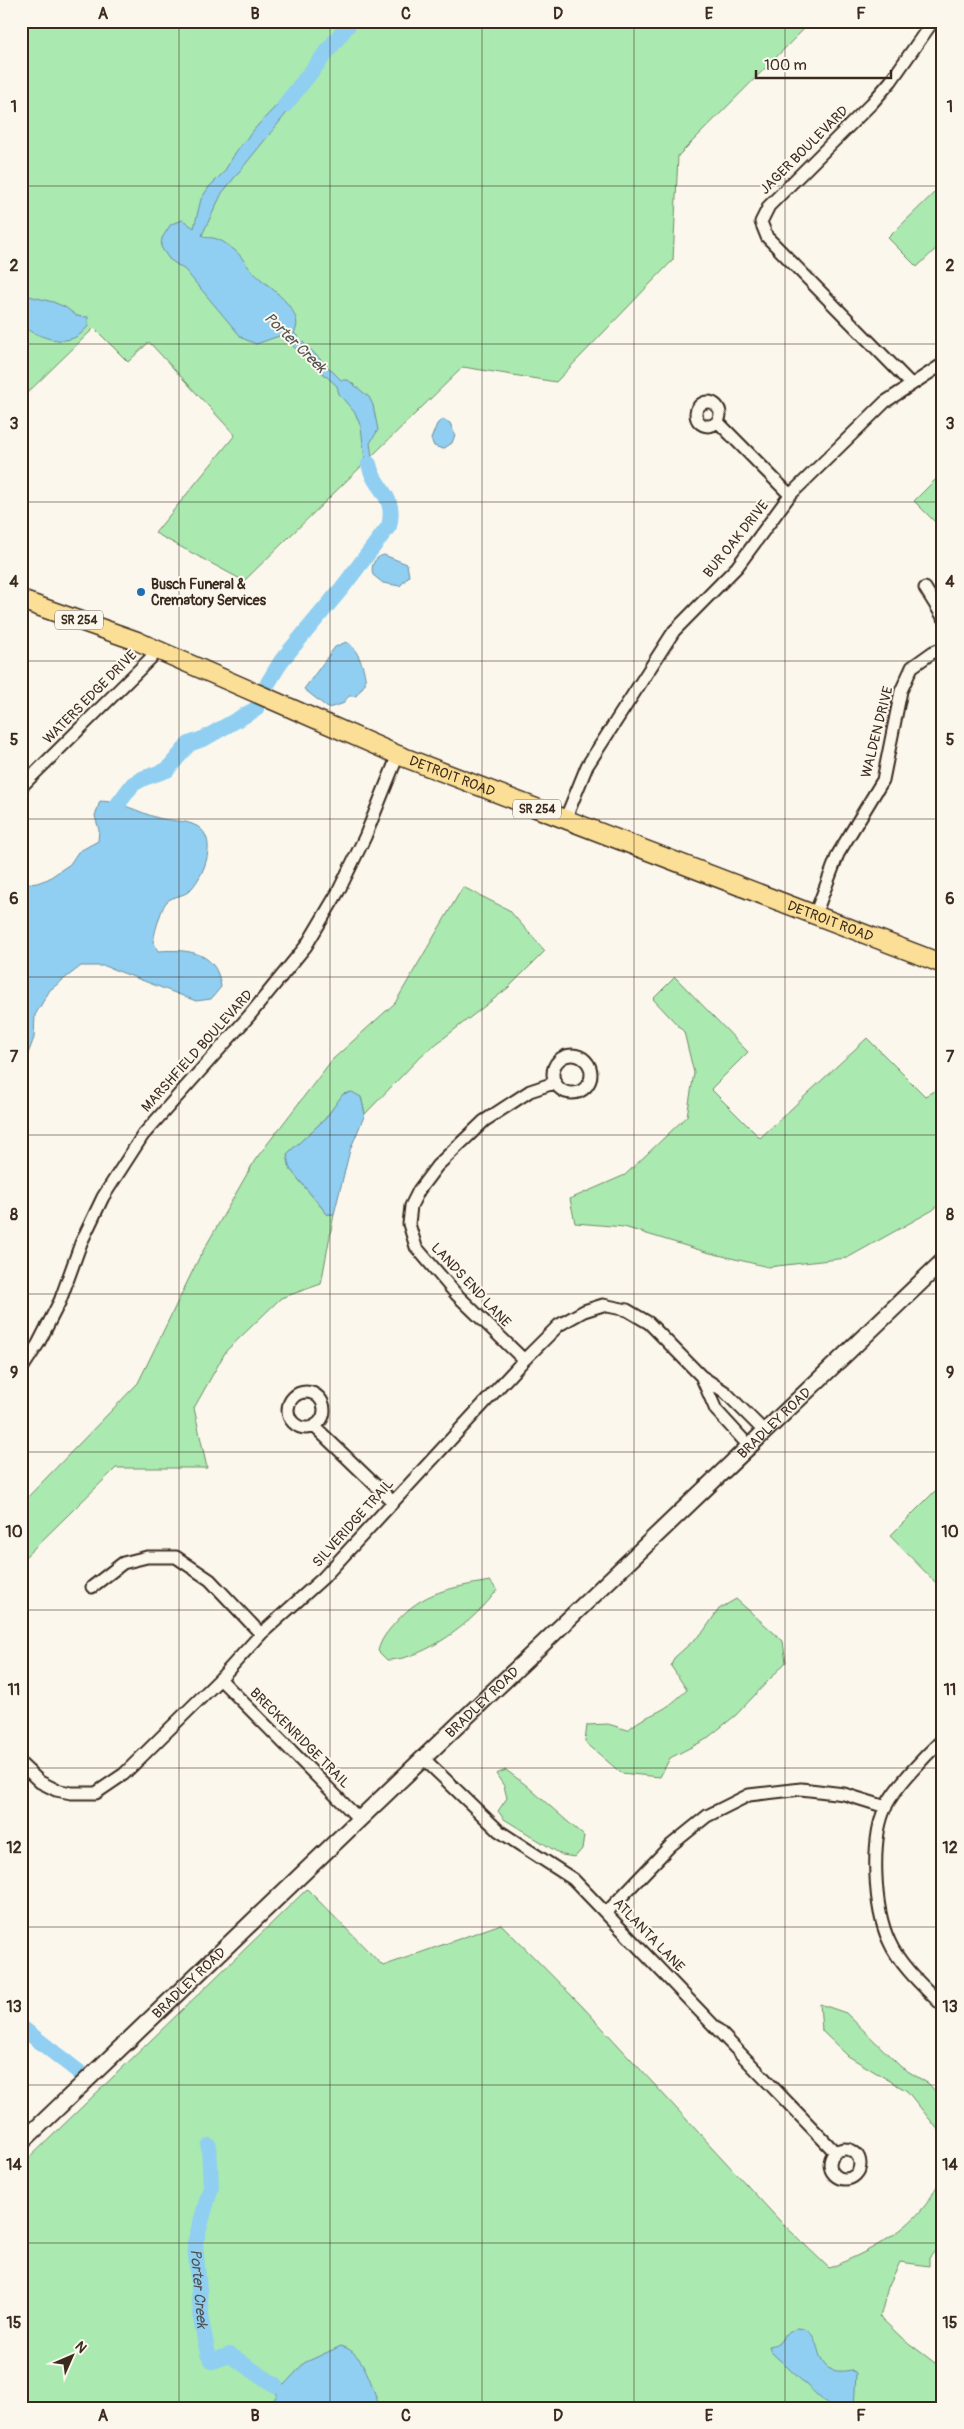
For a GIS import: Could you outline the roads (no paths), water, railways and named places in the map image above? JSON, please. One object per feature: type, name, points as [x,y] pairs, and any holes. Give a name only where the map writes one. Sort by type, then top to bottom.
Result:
[{"type":"main road","name":"DETROIT ROAD","points":[[21,600],[159,650],[398,755],[943,964]]},
{"type":"street","name":"JAGER BOULEVARD","points":[[911,384],[767,237],[761,222],[769,206],[881,93],[933,21]]},
{"type":"street","name":"BUR OAK DRIVE","points":[[565,820],[587,766],[665,642],[737,566],[790,495],[880,407],[911,384],[943,364]]},
{"type":"street","points":[[718,422],[790,495]]},
{"type":"street","points":[[925,588],[943,617]]},
{"type":"street","name":"WALDEN DRIVE","points":[[815,915],[838,854],[883,780],[901,691],[912,667],[933,652],[943,648]]},
{"type":"street","name":"WATERS EDGE DRIVE","points":[[21,787],[159,650]]},
{"type":"street","name":"MARSHFIELD BOULEVARD","points":[[21,1370],[38,1344],[60,1301],[81,1243],[103,1197],[143,1135],[249,1016],[306,946],[338,892],[365,837],[398,755]]},
{"type":"street","name":"LANDS END LANE","points":[[524,1360],[456,1294],[416,1247],[409,1224],[411,1206],[419,1190],[437,1166],[484,1121],[530,1091],[554,1083]]},
{"type":"street","name":"BRADLEY ROAD","points":[[21,2143],[943,1261]]},
{"type":"street","name":"SILVERIDGE TRAIL","points":[[21,1764],[40,1782],[56,1790],[72,1793],[96,1793],[124,1774],[220,1679],[261,1634],[323,1578],[524,1360],[559,1325],[584,1311],[603,1305],[627,1310],[650,1322],[701,1376],[725,1392],[764,1431]]},
{"type":"street","name":"SILVERIDGE TRAIL","points":[[701,1376],[716,1410],[749,1446]]},
{"type":"street","points":[[314,1426],[394,1502]]},
{"type":"street","points":[[92,1587],[123,1563],[147,1557],[176,1557],[210,1580],[261,1634]]},
{"type":"street","name":"BRECKENRIDGE TRAIL","points":[[220,1679],[359,1819]]},
{"type":"street","points":[[942,1741],[920,1762],[886,1807],[875,1851],[881,1921],[890,1943],[919,1982],[943,2006]]},
{"type":"street","name":"ATLANTA LANE","points":[[423,1758],[499,1831],[573,1879],[607,1912],[835,2152]]},
{"type":"street","points":[[607,1912],[670,1846],[707,1816],[749,1795],[801,1789],[844,1794],[886,1807]]},
{"type":"water","points":[[295,86],[303,90],[298,99],[222,193],[202,235],[221,241],[236,251],[251,270],[291,308],[297,325],[294,333],[341,380],[348,380],[369,397],[373,405],[378,430],[370,443],[374,472],[379,481],[371,484],[367,477],[361,427],[355,413],[339,394],[337,386],[283,337],[279,336],[256,344],[242,338],[185,270],[169,259],[161,247],[162,238],[171,224],[183,220],[194,228],[201,199],[209,187],[224,172],[237,150],[258,125]]},
{"type":"water","points":[[21,294],[53,302],[65,307],[77,316],[88,317],[88,326],[81,334],[64,340],[56,340],[38,335],[21,326]]},
{"type":"water","points":[[442,419],[450,423],[455,435],[452,443],[443,449],[434,446],[431,439],[437,424]]},
{"type":"water","points":[[384,555],[407,564],[409,576],[400,586],[383,583],[373,575],[372,568],[374,562]]},
{"type":"water","points":[[346,642],[354,649],[360,660],[365,684],[356,696],[349,696],[342,704],[328,708],[304,689],[335,647]]},
{"type":"water","points":[[100,801],[123,805],[158,818],[192,824],[201,829],[206,837],[208,846],[207,856],[200,877],[188,892],[167,901],[156,928],[154,941],[158,951],[190,952],[207,959],[214,966],[221,987],[211,999],[196,1001],[105,966],[81,966],[50,990],[35,1015],[34,1038],[21,1072],[21,885],[37,883],[48,879],[70,864],[78,852],[98,841],[99,830],[95,816]]},
{"type":"water","points":[[352,1092],[361,1097],[365,1114],[350,1150],[334,1214],[327,1214],[290,1169],[287,1154],[325,1119],[343,1094]]},
{"type":"water","points":[[797,2328],[807,2330],[813,2336],[822,2361],[828,2368],[837,2371],[852,2370],[856,2374],[854,2408],[831,2408],[771,2352],[769,2346],[778,2344],[785,2335]]},
{"type":"water","points":[[341,2346],[356,2355],[362,2363],[380,2408],[268,2408],[277,2395],[276,2388],[285,2384],[304,2363]]},
{"type":"waterway","name":"Porter Creek","points":[[285,105],[351,21]]},
{"type":"waterway","name":"Porter Creek","points":[[268,683],[282,660],[342,588],[389,526],[391,515],[388,499],[375,480],[369,464]]},
{"type":"waterway","name":"Porter Creek","points":[[121,825],[118,804],[133,784],[167,770],[189,744],[205,738],[256,709]]},
{"type":"waterway","name":"Porter Creek","points":[[21,2027],[79,2072]]},
{"type":"waterway","name":"Porter Creek","points":[[209,2146],[211,2187],[195,2243],[202,2325],[208,2354],[213,2361],[230,2355],[275,2385]]},
{"type":"place","name":"Busch Funeral & Crematory Services","points":[[141,592]]}]
